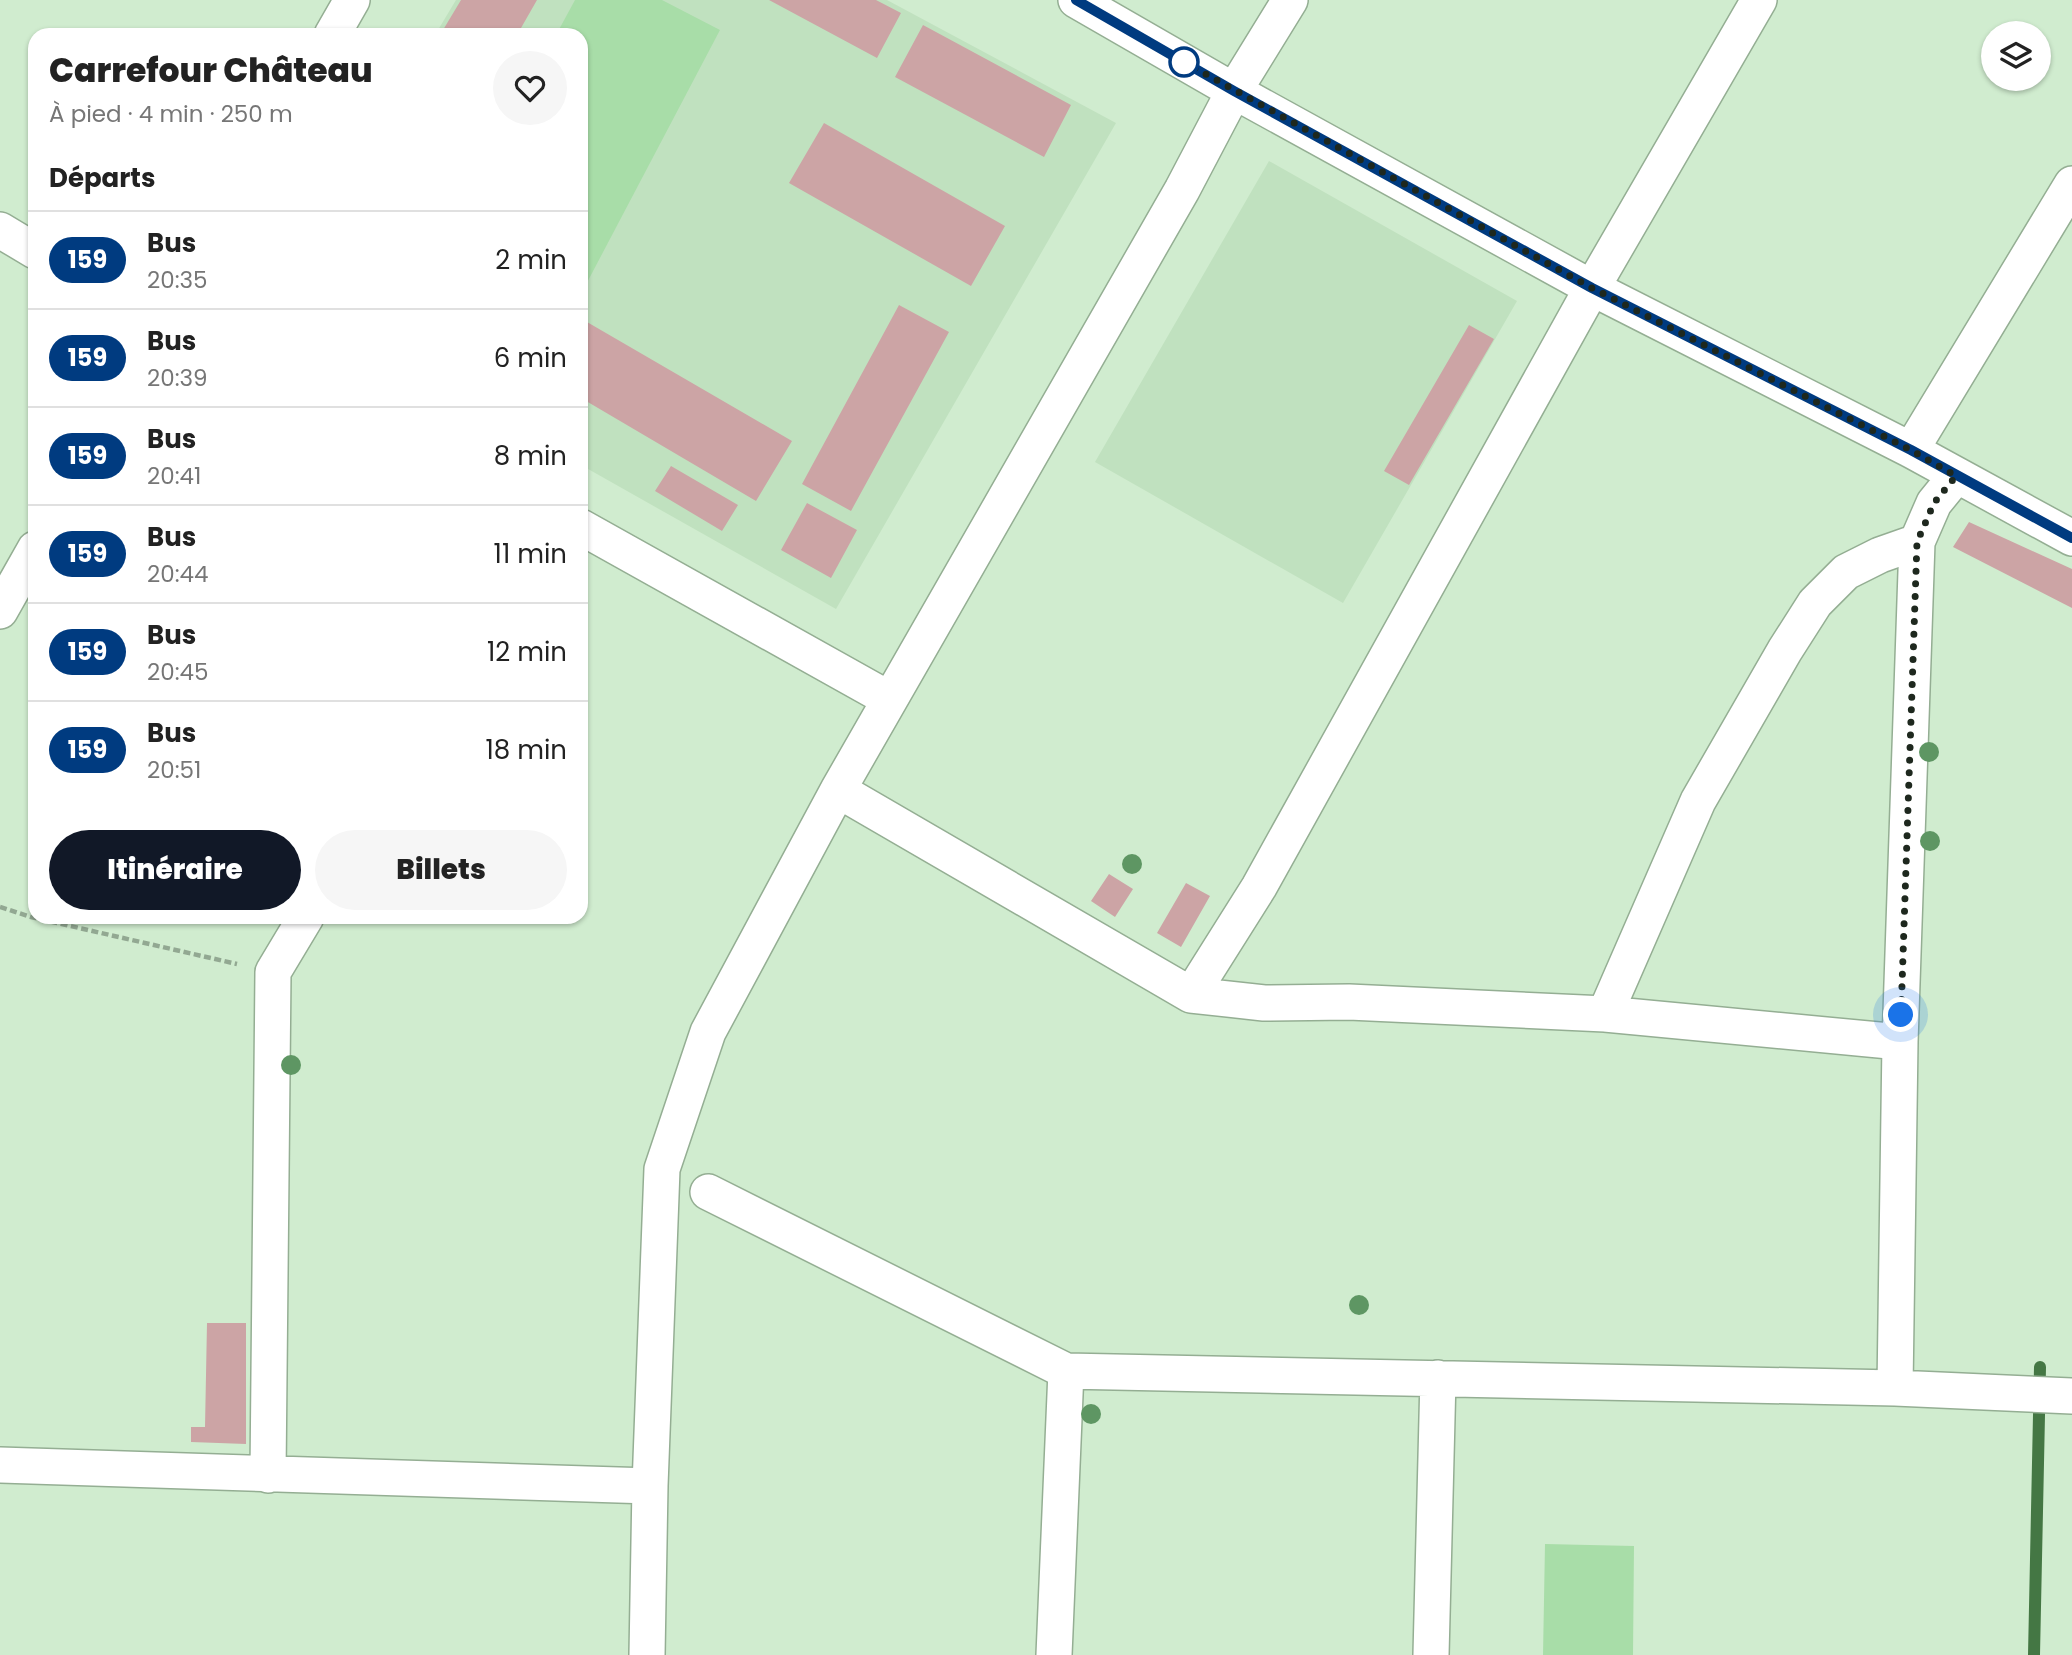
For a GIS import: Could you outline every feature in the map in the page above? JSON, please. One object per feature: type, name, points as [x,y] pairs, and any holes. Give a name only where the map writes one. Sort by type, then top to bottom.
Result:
[{"type":"street","points":[[336,28],[352,0]]},
{"type":"street","points":[[1076,0],[1234,91],[1592,288],[1911,450],[2072,538]]},
{"type":"street","points":[[647,1655],[650,1486],[662,1169],[708,1032],[889,699],[1182,190],[1234,91],[1290,0]]},
{"type":"street","points":[[1191,995],[1259,887],[1592,288],[1759,0]]},
{"type":"street","points":[[1911,450],[2072,184]]},
{"type":"street","points":[[0,230],[28,247]]},
{"type":"street","points":[[1895,1388],[1900,1042],[1917,542],[1934,503],[1956,476]]},
{"type":"street","points":[[588,531],[889,699]]},
{"type":"street","points":[[1605,1014],[1698,802],[1815,603],[1846,572],[1880,555],[1917,542]]},
{"type":"street","points":[[0,611],[28,561]]},
{"type":"street","points":[[838,790],[1191,995],[1264,1003],[1349,1002],[1605,1014],[1900,1042]]},
{"type":"street","points":[[268,1475],[273,972],[302,924]]},
{"type":"street","points":[[708,1192],[1066,1371],[1895,1388],[2072,1396]]},
{"type":"street","points":[[1054,1655],[1066,1371]]},
{"type":"street","points":[[1431,1655],[1438,1378]]},
{"type":"street","points":[[0,1465],[650,1486]]},
{"type":"path","points":[[0,907],[28,916]]},
{"type":"path","points":[[62,924],[273,972]]},
{"type":"shaded area","points":[[456,0],[887,0],[1116,123],[836,609],[588,469],[588,28],[439,28]]},
{"type":"shaded area","points":[[575,0],[662,0],[720,30],[588,281],[588,28],[560,28]]},
{"type":"shaded area","points":[[1269,161],[1517,301],[1343,603],[1095,462]]},
{"type":"shaded area","points":[[1545,1544],[1634,1546],[1633,1655],[1543,1655]]},
{"type":"building","points":[[461,0],[537,0],[521,28],[444,28]]},
{"type":"building","points":[[769,0],[876,0],[901,13],[877,58]]},
{"type":"building","points":[[923,25],[1071,105],[1044,157],[895,77]]},
{"type":"building","points":[[824,123],[1005,226],[971,286],[789,183]]},
{"type":"building","points":[[899,305],[949,332],[851,511],[802,484]]},
{"type":"building","points":[[588,323],[792,441],[756,501],[588,402]]},
{"type":"building","points":[[1469,325],[1494,339],[1409,485],[1384,471]]},
{"type":"building","points":[[671,466],[738,505],[722,531],[655,491]]},
{"type":"building","points":[[807,503],[857,530],[831,578],[781,550]]},
{"type":"building","points":[[1969,522],[2072,569],[2072,608],[1953,547]]},
{"type":"building","points":[[1109,874],[1133,889],[1115,917],[1091,901]]},
{"type":"building","points":[[1186,883],[1210,896],[1181,947],[1157,933]]},
{"type":"building","points":[[207,1323],[246,1323],[246,1444],[191,1442],[191,1427],[205,1427]]},
{"type":"waterway","points":[[2034,1655],[2040,1367]]},
{"type":"bus line","name":"159","points":[[1076,0],[1234,91],[1592,288],[1911,450],[2072,538]]},
{"type":"route","points":[[1184,62],[1592,288],[1911,450],[1956,476],[1934,503],[1917,542],[1901,1015]]}]
